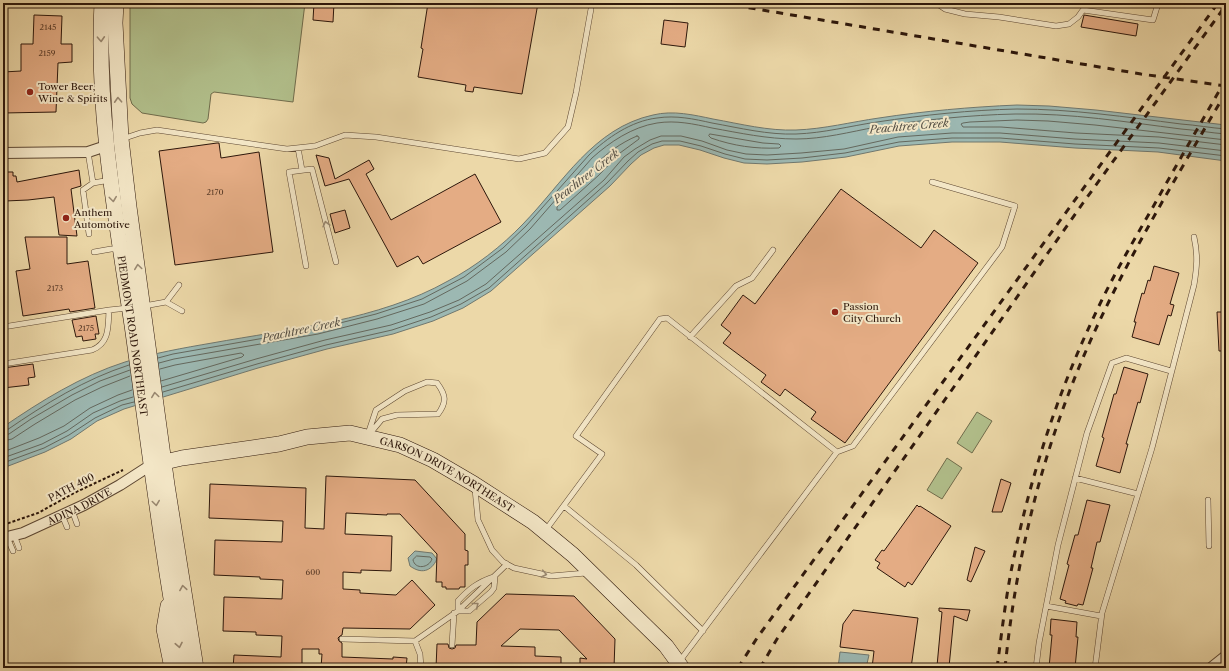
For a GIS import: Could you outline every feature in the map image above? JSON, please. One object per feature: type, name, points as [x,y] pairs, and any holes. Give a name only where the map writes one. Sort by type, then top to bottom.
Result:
[{"type":"main road","name":"PIEDMONT ROAD NORTHEAST","points":[[102,3],[100,30],[106,146],[120,249],[136,307]]},
{"type":"main road","name":"PIEDMONT ROAD NORTHEAST","points":[[116,3],[115,23],[121,139],[129,207],[136,307],[158,463],[170,593],[183,668]]},
{"type":"main road","name":"GARSON DRIVE NORTHEAST","points":[[158,463],[279,444],[307,437],[350,432],[400,445],[433,460],[474,484],[533,522],[591,572],[666,646],[680,665]]},
{"type":"main road","name":"PIEDMONT ROAD NORTHEAST","points":[[158,463],[179,563],[196,668]]},
{"type":"main road","points":[[170,593],[164,629],[172,668]]},
{"type":"street","points":[[3,153],[88,152],[106,146]]},
{"type":"street","name":"ADINA DRIVE","points":[[8,536],[23,533],[67,512],[120,485],[158,463]]},
{"type":"street","points":[[1211,668],[1226,656]]},
{"type":"lane","points":[[936,3],[945,9],[965,14],[999,17],[1056,26],[1069,24],[1078,17],[1083,10],[1153,20],[1157,7],[1156,3]]},
{"type":"lane","points":[[106,146],[121,139],[157,130],[287,149],[315,146],[345,136],[376,137],[519,159],[546,153],[568,127],[576,93],[591,9]]},
{"type":"lane","points":[[298,148],[302,170]]},
{"type":"lane","points":[[88,152],[93,183]]},
{"type":"lane","points":[[306,266],[290,172],[302,170],[312,169],[336,262]]},
{"type":"lane","points":[[89,234],[83,190],[93,183],[110,180]]},
{"type":"lane","points":[[680,665],[703,631],[837,452],[853,446],[1002,247],[1015,206],[932,182]]},
{"type":"lane","points":[[1095,668],[1101,616],[1152,448],[1196,274],[1198,254],[1194,237]]},
{"type":"lane","points":[[94,252],[120,249]]},
{"type":"lane","points":[[690,336],[736,286],[752,278],[773,250]]},
{"type":"lane","points":[[166,302],[179,285]]},
{"type":"lane","points":[[3,327],[166,302],[182,311]]},
{"type":"lane","points":[[3,364],[92,350],[99,347],[108,333],[109,310]]},
{"type":"lane","points":[[544,532],[602,454],[576,436],[660,319],[667,318],[837,452]]},
{"type":"lane","points":[[1036,668],[1039,643],[1058,545],[1088,433],[1112,363],[1126,358],[1171,371]]},
{"type":"lane","points":[[427,382],[437,383],[444,391],[444,406],[438,414],[397,415],[382,419],[367,437],[376,410],[405,391],[427,382]]},
{"type":"lane","points":[[1076,478],[1138,494]]},
{"type":"lane","points":[[474,484],[478,520],[492,550],[503,562],[514,568],[551,576],[591,572]]},
{"type":"lane","points":[[1208,500],[1208,546]]},
{"type":"lane","points":[[564,506],[636,565],[703,631]]},
{"type":"lane","points":[[67,512],[76,524]]},
{"type":"lane","points":[[67,512],[68,527]]},
{"type":"lane","points":[[8,536],[19,548]]},
{"type":"lane","points":[[8,536],[13,551]]},
{"type":"lane","points":[[342,639],[415,641],[456,612],[507,564]]},
{"type":"lane","points":[[456,612],[469,611],[492,592],[494,588],[495,576]]},
{"type":"lane","points":[[1046,606],[1101,616]]},
{"type":"lane","points":[[452,644],[456,612]]},
{"type":"lane","points":[[415,641],[420,654],[421,668]]},
{"type":"path","name":"PATH 400","points":[[3,525],[38,514],[74,493],[126,469]]},
{"type":"green space","points":[[130,3],[305,3],[293,102],[214,92],[211,94],[208,119],[203,123],[142,113],[132,104],[130,98]]},
{"type":"green space","points":[[977,412],[992,421],[972,453],[957,443]]},
{"type":"green space","points":[[947,458],[962,468],[942,499],[927,490]]},
{"type":"water","name":"Peachtree Creek","points":[[1017,105],[1096,110],[1226,125],[1226,161],[1158,152],[1075,148],[1000,142],[952,142],[899,146],[846,157],[767,164],[744,163],[679,145],[664,145],[654,148],[641,155],[610,186],[491,291],[463,308],[433,321],[393,334],[327,349],[258,368],[124,409],[97,421],[71,439],[45,452],[3,468],[3,427],[62,390],[93,374],[125,362],[158,353],[303,328],[364,314],[421,294],[448,281],[488,256],[523,224],[580,159],[596,144],[613,132],[632,122],[653,115],[676,113],[765,128],[796,130],[930,111]]},
{"type":"water","points":[[415,551],[432,553],[437,559],[429,569],[422,571],[414,569],[410,566],[408,558]]},
{"type":"water","points":[[840,652],[869,655],[866,668],[838,668]]},
{"type":"building","points":[[314,3],[334,3],[333,22],[313,20]]},
{"type":"building","points":[[428,3],[538,3],[522,94],[474,87],[473,92],[465,91],[466,85],[418,77],[423,49],[421,48]]},
{"type":"building","points":[[34,15],[62,16],[61,44],[72,44],[72,62],[58,63],[56,112],[3,113],[3,72],[21,71],[21,44],[33,44]]},
{"type":"building","points":[[1084,15],[1138,24],[1136,36],[1081,27]]},
{"type":"building","points":[[664,20],[688,23],[685,47],[661,44]]},
{"type":"building","points":[[219,143],[221,158],[259,152],[273,252],[175,265],[159,151]]},
{"type":"building","points":[[316,155],[329,158],[335,179],[369,160],[374,169],[366,174],[391,220],[475,174],[501,222],[423,264],[418,256],[397,267],[349,179],[325,186]]},
{"type":"building","name":"Anthem Automotive","points":[[79,170],[81,186],[71,189],[77,236],[59,235],[54,197],[5,201],[3,172],[13,172],[13,176],[16,176],[17,182]]},
{"type":"building","name":"Passion City Church","points":[[841,189],[921,248],[934,230],[978,263],[845,443],[811,419],[816,412],[785,389],[780,396],[761,382],[766,375],[723,343],[731,333],[721,325],[743,295],[755,304]]},
{"type":"building","points":[[345,210],[350,228],[335,233],[330,214]]},
{"type":"building","points":[[25,237],[67,237],[67,264],[88,261],[95,308],[70,312],[69,309],[23,316],[16,271],[30,269]]},
{"type":"building","points":[[1154,266],[1179,273],[1170,304],[1174,305],[1171,316],[1168,315],[1159,345],[1132,337],[1136,322],[1134,322],[1142,293],[1144,294],[1148,280],[1150,281]]},
{"type":"building","points":[[1217,312],[1226,312],[1226,351],[1219,351]]},
{"type":"building","points":[[96,316],[99,334],[95,334],[96,339],[83,341],[82,336],[76,337],[72,320]]},
{"type":"building","points":[[33,364],[35,377],[28,378],[29,385],[3,388],[3,368]]},
{"type":"building","points":[[1124,367],[1148,374],[1126,444],[1128,444],[1120,473],[1096,466],[1104,438],[1102,437],[1114,394],[1116,394]]},
{"type":"building","points":[[326,476],[415,480],[465,534],[465,550],[468,551],[468,565],[465,565],[465,587],[460,587],[459,589],[446,589],[446,587],[442,587],[442,582],[436,582],[437,554],[400,514],[387,515],[346,513],[345,534],[392,536],[391,571],[361,570],[361,573],[343,572],[343,589],[360,590],[360,593],[396,595],[412,580],[435,605],[410,629],[343,628],[342,635],[338,638],[342,643],[342,657],[393,659],[393,657],[407,658],[406,668],[321,668],[322,654],[319,654],[319,649],[302,649],[302,668],[233,668],[234,655],[281,657],[282,636],[256,635],[256,632],[223,631],[224,597],[282,599],[283,580],[260,579],[260,577],[214,575],[215,540],[282,542],[283,521],[209,518],[210,484],[306,488],[305,528],[324,529]]},
{"type":"building","points":[[1001,479],[1011,483],[1002,512],[992,512]]},
{"type":"building","points":[[1087,500],[1110,505],[1100,542],[1097,542],[1091,568],[1093,568],[1083,605],[1078,604],[1077,606],[1065,603],[1066,601],[1060,599],[1069,565],[1067,564],[1075,535],[1078,535]]},
{"type":"building","points":[[917,505],[951,526],[912,585],[908,582],[905,587],[877,568],[880,563],[875,560],[882,550],[884,551]]},
{"type":"building","points":[[975,547],[985,551],[971,582],[967,580]]},
{"type":"building","points":[[506,594],[574,596],[615,639],[614,668],[580,668],[580,658],[587,659],[559,630],[520,629],[501,646],[535,647],[535,656],[561,657],[561,668],[436,668],[437,644],[448,644],[449,648],[452,649],[455,648],[456,645],[476,645],[477,622]]},
{"type":"building","points":[[939,608],[970,610],[967,621],[954,616],[949,667],[937,666],[942,612],[939,611]]},
{"type":"building","points":[[853,610],[918,618],[911,668],[872,668],[874,651],[840,647],[843,624]]},
{"type":"building","points":[[1051,619],[1077,622],[1076,637],[1078,637],[1075,668],[1049,668],[1052,635],[1050,635]]},
{"type":"railway","points":[[721,3],[1141,74],[1226,86]]},
{"type":"railway","points":[[738,668],[757,638],[1218,3]]},
{"type":"railway","points":[[760,668],[777,639],[1083,203],[1226,5]]},
{"type":"railway","points":[[997,668],[1004,612],[1014,557],[1028,497],[1046,438],[1078,351],[1113,279],[1226,79]]},
{"type":"railway","points":[[1005,668],[1019,568],[1026,535],[1043,470],[1064,406],[1080,365],[1117,285],[1159,207],[1226,92]]},
{"type":"place","name":"Tower Beer, Wine & Spirits","points":[[30,92]]},
{"type":"place","name":"Anthem Automotive","points":[[66,218]]},
{"type":"place","name":"Passion City Church","points":[[835,312]]}]
